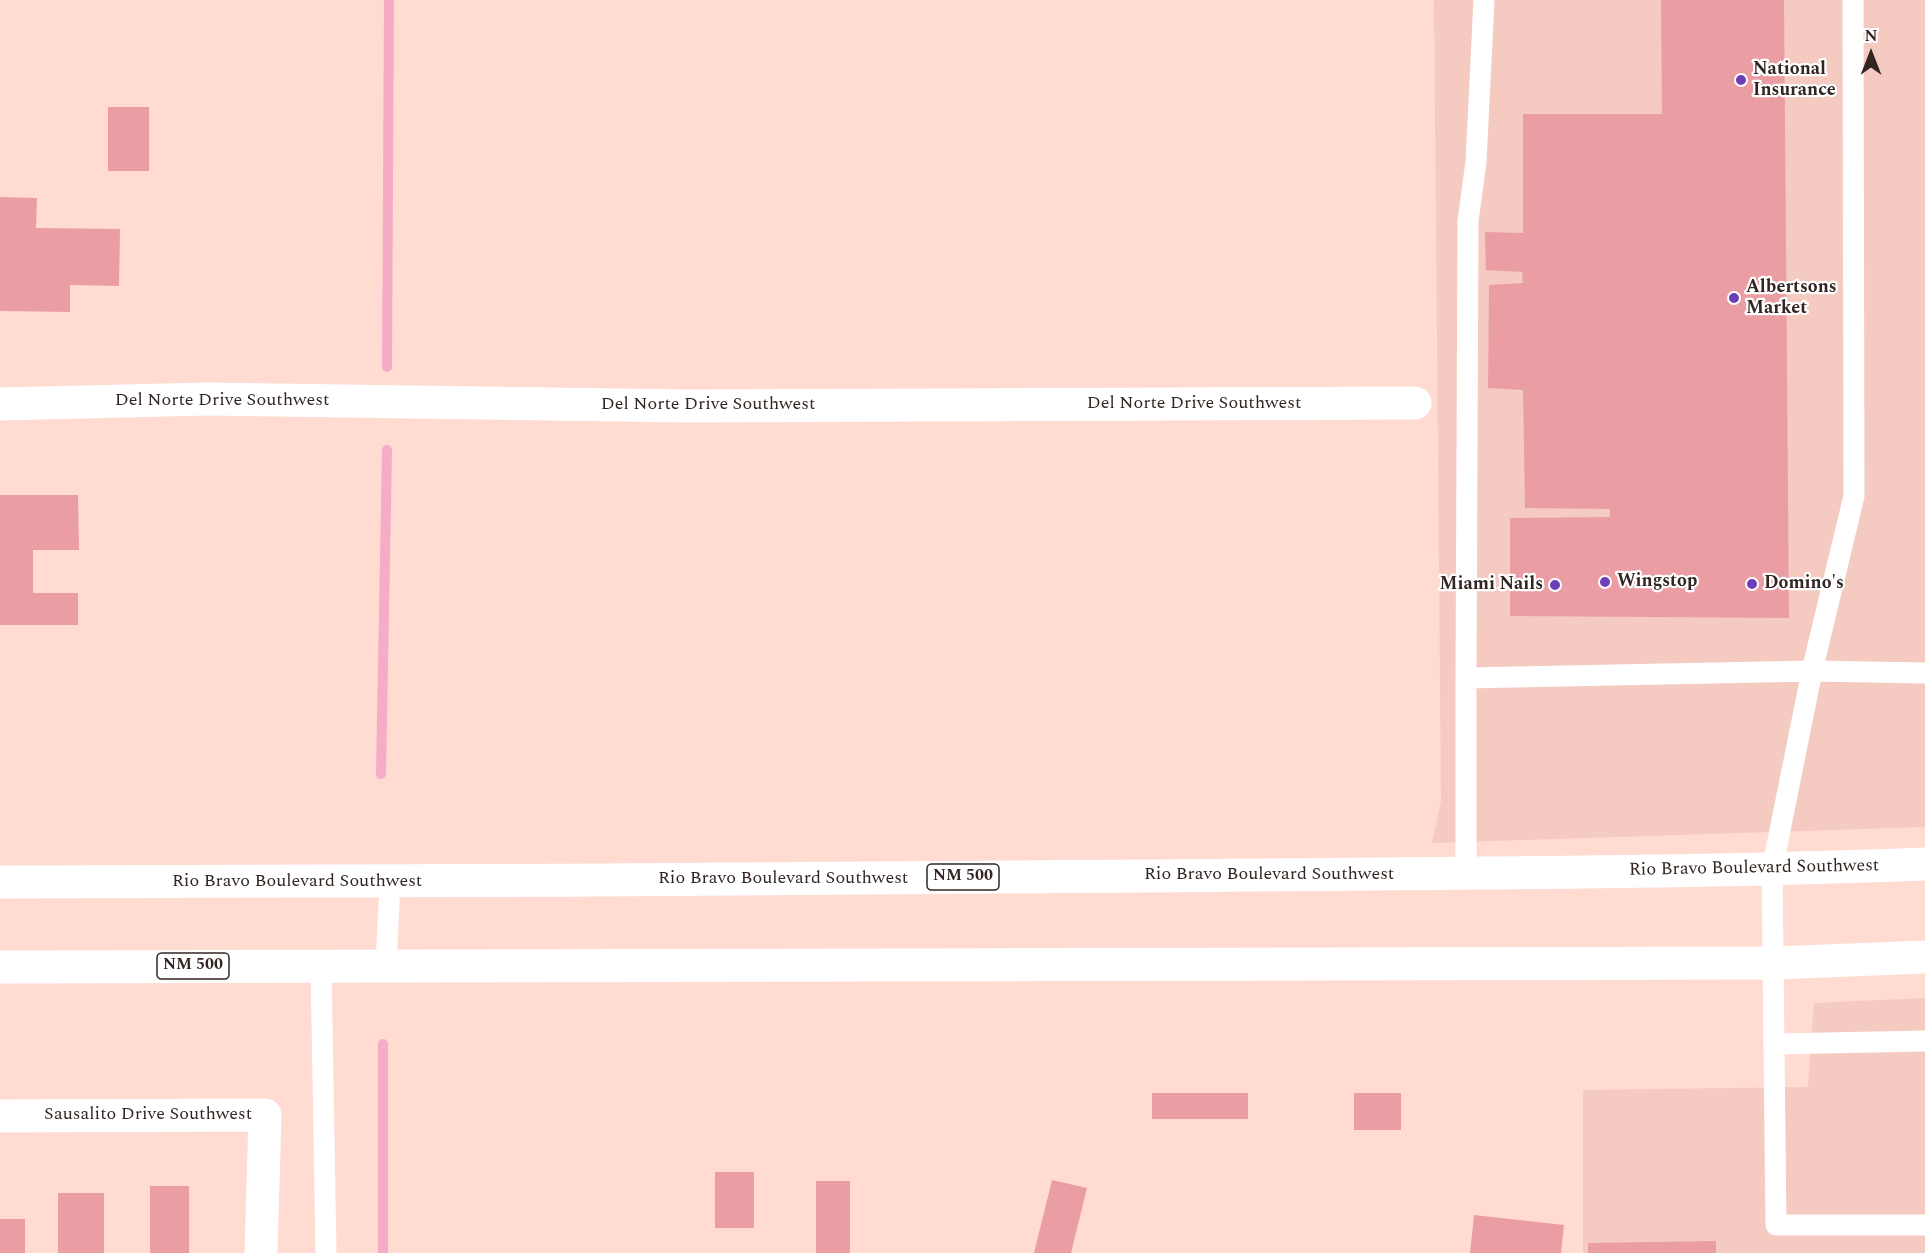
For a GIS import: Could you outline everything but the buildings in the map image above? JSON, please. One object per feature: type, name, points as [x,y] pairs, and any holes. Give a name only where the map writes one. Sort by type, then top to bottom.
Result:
[{"type":"main road","name":"Del Norte Drive Southwest","points":[[0,404],[207,399],[688,406],[1415,403]]},
{"type":"main road","name":"Rio Bravo Boulevard Southwest","points":[[0,882],[390,882],[1466,873],[1773,870],[1925,864]]},
{"type":"main road","name":"NM 500","points":[[0,967],[1774,963],[1925,957]]},
{"type":"main road","name":"Sausalito Drive Southwest","points":[[0,1116],[265,1115],[261,1253]]},
{"type":"lane","points":[[1466,873],[1468,221],[1476,162],[1484,0]]},
{"type":"lane","points":[[1853,0],[1854,496],[1812,671],[1773,870],[1776,1225],[1925,1225]]},
{"type":"lane","points":[[1466,678],[1812,671],[1925,673]]},
{"type":"lane","points":[[386,965],[390,882]]},
{"type":"lane","points":[[321,965],[326,1253]]},
{"type":"lane","points":[[1774,1044],[1925,1041]]},
{"type":"shaded area","points":[[1434,0],[1925,0],[1925,827],[1432,843],[1441,801]]},
{"type":"shaded area","points":[[1925,998],[1925,1253],[1583,1253],[1583,1090],[1808,1087],[1814,1003]]},
{"type":"waterway","points":[[387,367],[389,0]]},
{"type":"waterway","points":[[381,774],[387,450]]},
{"type":"waterway","points":[[383,1044],[383,1253]]},
{"type":"place","name":"National Insurance","points":[[1741,80]]},
{"type":"place","name":"Albertsons Market","points":[[1734,298]]},
{"type":"place","name":"Wingstop","points":[[1605,582]]},
{"type":"place","name":"Domino's","points":[[1752,584]]},
{"type":"place","name":"Miami Nails","points":[[1555,585]]}]
